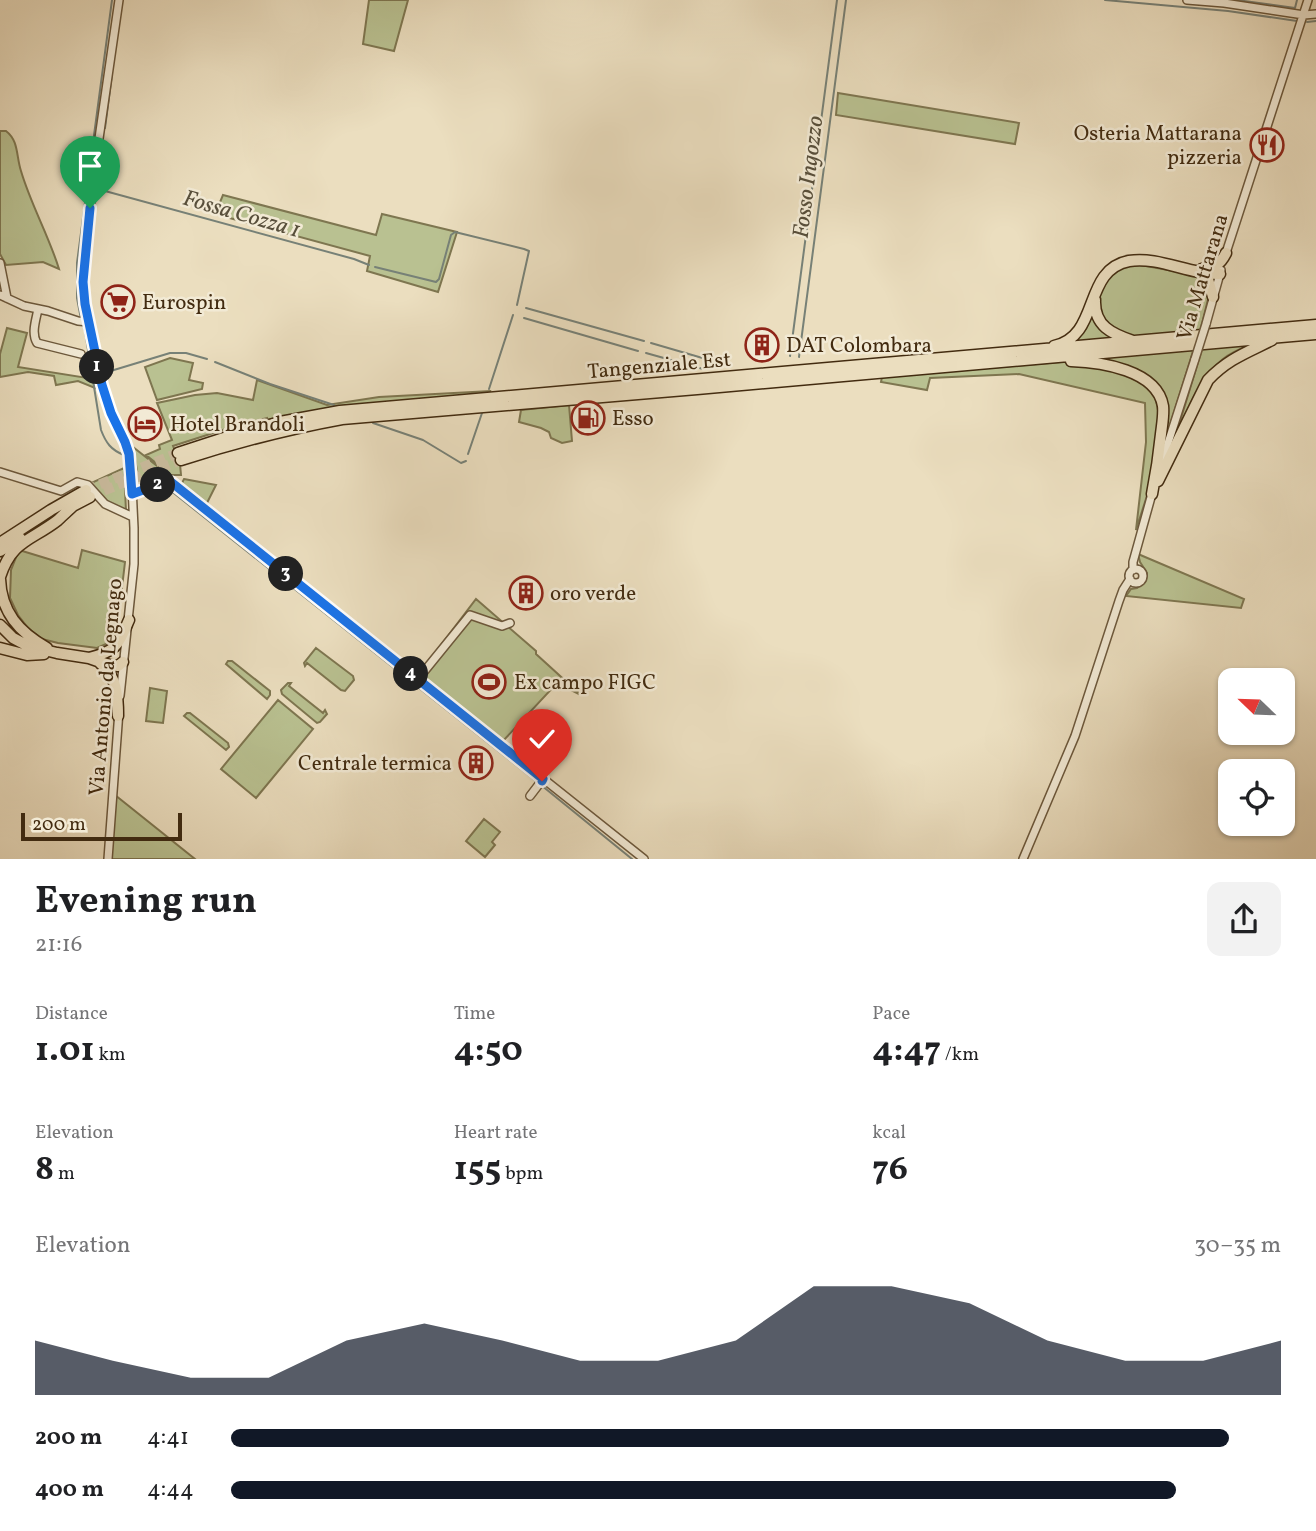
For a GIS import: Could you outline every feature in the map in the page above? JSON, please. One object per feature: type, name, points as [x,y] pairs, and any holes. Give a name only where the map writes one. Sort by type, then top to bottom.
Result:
[{"type":"highway","points":[[1015,352],[1063,344],[1081,328],[1101,278],[1113,266],[1140,260],[1210,274],[1216,271],[1226,253]]},
{"type":"highway","points":[[1195,270],[1205,276],[1213,297]]},
{"type":"highway","points":[[1095,295],[1095,310],[1102,324],[1115,335],[1137,342]]},
{"type":"highway","name":"Tangenziale Est","points":[[1316,326],[340,411],[280,422],[224,438],[179,457],[284,430],[341,419],[1316,334]]},
{"type":"highway","points":[[1152,494],[1208,380],[1231,360],[1278,337]]},
{"type":"highway","points":[[1032,359],[1086,361],[1112,366],[1136,374],[1151,384],[1163,408],[1152,494]]},
{"type":"highway","points":[[0,544],[40,517],[88,493],[57,521],[21,543],[10,554],[0,578],[6,611],[14,622],[39,644],[57,653]]},
{"type":"highway","points":[[0,551],[74,505]]},
{"type":"highway","points":[[103,658],[120,640],[128,620]]},
{"type":"highway","points":[[0,625],[20,644],[57,653],[103,658],[118,666],[123,662]]},
{"type":"highway","points":[[0,648],[27,654],[57,653]]},
{"type":"highway","points":[[103,658],[118,697],[118,716]]},
{"type":"street","name":"Via Antonio da Legnago","points":[[108,859],[118,716],[134,564],[133,517],[129,454],[111,413],[84,322],[83,282],[94,173],[119,0]]},
{"type":"street","points":[[1187,0],[1304,15],[1316,13]]},
{"type":"street","name":"Via Mattarana","points":[[1226,253],[1308,0]]},
{"type":"street","points":[[0,263],[4,296],[24,306],[84,322]]},
{"type":"street","name":"Via Mattarana","points":[[1137,571],[1136,549],[1206,324],[1216,271]]},
{"type":"street","points":[[38,309],[34,334],[37,343],[81,354]]},
{"type":"street","points":[[0,472],[61,491],[77,482],[88,485],[105,503],[133,517]]},
{"type":"street","points":[[132,494],[171,482],[418,679],[540,782],[644,859]]},
{"type":"street","points":[[1023,859],[1079,724],[1119,601],[1134,581],[1142,579],[1137,571],[1129,574],[1134,581]]},
{"type":"street","points":[[418,679],[470,615],[502,626],[510,623]]},
{"type":"street","points":[[530,796],[540,782]]},
{"type":"green space","points":[[369,0],[408,0],[394,51],[363,44]]},
{"type":"green space","points":[[838,93],[1019,123],[1015,144],[836,115]]},
{"type":"green space","points":[[0,131],[6,131],[13,139],[25,184],[59,269],[43,262],[6,265],[0,254]]},
{"type":"green space","points":[[223,195],[376,235],[382,214],[457,232],[438,292],[367,271],[370,256],[215,214]]},
{"type":"green space","points":[[1135,264],[1201,276],[1209,295],[1200,332],[1131,337],[1120,334],[1104,321],[1097,298],[1113,270]]},
{"type":"green space","points":[[1092,313],[1113,338],[1075,343],[1073,340]]},
{"type":"green space","points":[[7,328],[27,333],[18,367],[94,379],[95,388],[78,381],[56,385],[54,376],[28,372],[0,377],[0,354]]},
{"type":"green space","points":[[1252,344],[1226,357],[1205,378],[1191,402],[1171,451],[1203,346]]},
{"type":"green space","points":[[1194,348],[1162,451],[1159,391],[1109,360],[1109,357]]},
{"type":"green space","points":[[170,358],[193,363],[189,380],[203,383],[202,389],[157,400],[145,367]]},
{"type":"green space","points":[[1073,361],[1110,368],[1144,383],[1156,399],[1159,427],[1153,477],[1136,530],[1146,442],[1145,403],[1019,374],[930,378],[927,390],[881,382],[882,377]]},
{"type":"green space","points":[[257,380],[327,405],[379,397],[490,391],[489,394],[332,408],[267,418],[232,427],[173,446],[181,475],[171,475],[146,455],[160,449],[159,445],[172,440],[157,403],[217,393],[253,400]]},
{"type":"green space","points":[[569,405],[572,441],[562,443],[551,438],[549,432],[541,428],[519,422],[521,410]]},
{"type":"green space","points":[[133,447],[166,473],[151,479],[141,479]]},
{"type":"green space","points":[[124,468],[126,511],[107,502],[89,484]]},
{"type":"green space","points":[[184,479],[216,485],[206,505],[183,486]]},
{"type":"green space","points":[[19,550],[78,568],[82,550],[125,562],[117,630],[113,641],[97,648],[58,643],[42,639],[28,628],[10,598],[11,570]]},
{"type":"green space","points":[[1138,554],[1244,599],[1241,608],[1126,596],[1131,589],[1145,582],[1147,573]]},
{"type":"green space","points":[[476,599],[536,651],[536,654],[581,695],[557,683],[503,741],[418,679],[419,674]]},
{"type":"green space","points":[[316,648],[353,676],[354,680],[345,691],[307,663],[305,666],[304,663]]},
{"type":"green space","points":[[232,661],[270,691],[267,699],[226,664]]},
{"type":"green space","points":[[288,683],[323,713],[325,710],[327,714],[320,722],[317,723],[282,694],[281,690]]},
{"type":"green space","points":[[150,688],[167,691],[163,723],[146,721]]},
{"type":"green space","points":[[278,700],[313,729],[256,798],[221,769]]},
{"type":"green space","points":[[187,713],[228,743],[229,747],[226,750],[184,716]]},
{"type":"green space","points":[[115,795],[195,859],[110,859]]},
{"type":"green space","points":[[484,819],[500,832],[492,842],[495,845],[485,857],[466,841]]},
{"type":"waterway","points":[[81,319],[77,298],[77,263],[112,0]]},
{"type":"waterway","name":"Fossa Cozza 1","points":[[790,356],[837,0]]},
{"type":"waterway","name":"Fosso Ingozzo","points":[[799,357],[846,0]]},
{"type":"waterway","points":[[1105,0],[1228,11],[1297,21]]},
{"type":"waterway","points":[[1237,0],[1295,8],[1297,0]]},
{"type":"waterway","points":[[1307,22],[1316,21]]},
{"type":"waterway","name":"Fossa Cozza 1","points":[[105,128],[112,74]]},
{"type":"waterway","name":"Fossa Cozza 1","points":[[99,164],[103,141]]},
{"type":"waterway","name":"Fossa Cozza 1","points":[[98,177],[97,186],[100,189]]},
{"type":"waterway","name":"Fossa Cozza 1","points":[[105,191],[369,265]]},
{"type":"waterway","name":"Fossa Cozza 1","points":[[375,267],[436,282],[451,235],[455,232],[524,249],[529,251],[517,305]]},
{"type":"waterway","name":"Fossa Cozza 1","points":[[526,308],[644,341]]},
{"type":"waterway","name":"Fosso Ingozzo","points":[[489,389],[513,315]]},
{"type":"waterway","name":"Fosso Ingozzo","points":[[524,318],[638,351]]},
{"type":"waterway","points":[[84,325],[101,430],[110,446],[124,455]]},
{"type":"waterway","name":"Fossa Cozza 1","points":[[651,343],[723,364]]},
{"type":"waterway","name":"Fosso Ingozzo","points":[[104,373],[170,353],[186,353],[207,359]]},
{"type":"waterway","name":"Fosso Ingozzo","points":[[646,353],[703,369]]},
{"type":"waterway","name":"Fosso Ingozzo","points":[[215,362],[334,405]]},
{"type":"waterway","name":"Fosso Ingozzo","points":[[468,454],[482,413]]},
{"type":"waterway","name":"Fosso Ingozzo","points":[[373,423],[423,440],[461,463],[466,461]]},
{"type":"waterway","points":[[170,490],[536,781]]},
{"type":"waterway","points":[[541,785],[632,859]]},
{"type":"tunnel","points":[[86,490],[178,453]]},
{"type":"tunnel","points":[[90,496],[181,460]]},
{"type":"place","name":"Osteria Mattarana pizzeria","points":[[1267,145]]},
{"type":"place","name":"Eurospin","points":[[118,302]]},
{"type":"place","name":"DAT Colombara","points":[[762,345]]},
{"type":"place","name":"Esso","points":[[588,418]]},
{"type":"place","name":"Hotel Brandoli","points":[[145,424]]},
{"type":"place","name":"oro verde","points":[[526,593]]},
{"type":"place","name":"Ex campo FIGC","points":[[489,682]]},
{"type":"place","name":"Centrale termica","points":[[476,763]]},
{"type":"route","points":[[90,208],[83,282],[85,304],[102,385],[129,454],[132,494],[171,482],[543,779],[542,781]]}]
